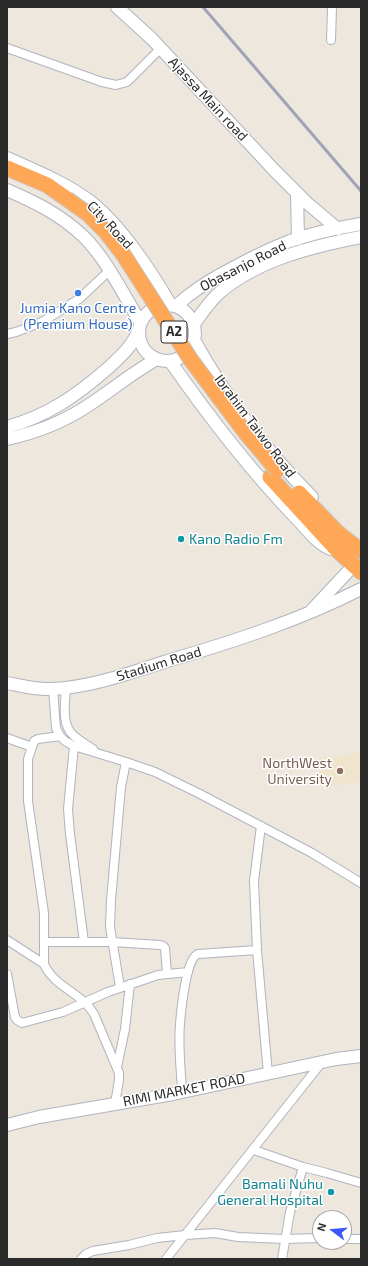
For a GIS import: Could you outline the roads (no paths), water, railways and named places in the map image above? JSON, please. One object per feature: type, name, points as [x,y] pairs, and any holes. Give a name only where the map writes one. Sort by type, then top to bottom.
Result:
[{"type":"highway","name":"A2","points":[[7,168],[47,185],[65,202]]},
{"type":"highway","name":"A2","points":[[7,179],[65,202],[88,214],[106,232],[123,254],[191,360],[245,432],[273,473],[335,542]]},
{"type":"highway","name":"Ibrahim Taiwo Road","points":[[335,542],[357,548]]},
{"type":"highway","name":"Ibrahim Taiwo Road","points":[[335,542],[357,569]]},
{"type":"main road","name":"Ajassa Main road","points":[[117,7],[161,48],[297,193],[338,228]]},
{"type":"main road","name":"City Road","points":[[7,158],[69,187],[91,202],[104,214],[125,238],[173,305]]},
{"type":"main road","name":"City Road","points":[[7,190],[37,203],[56,214],[83,236],[109,272],[140,326]]},
{"type":"main road","points":[[297,193],[298,239]]},
{"type":"main road","name":"Obasanjo Road","points":[[173,305],[198,288],[260,254],[298,239],[338,228],[361,224]]},
{"type":"main road","name":"Obasanjo Road","points":[[194,324],[219,293],[236,280],[258,268],[299,252],[361,237]]},
{"type":"main road","points":[[7,427],[44,414],[70,400],[130,347],[136,338],[140,326],[145,315],[152,309],[161,305],[173,305],[184,310],[190,316],[194,324],[194,340],[191,348],[186,354],[170,361],[157,359],[151,356],[141,344],[139,336],[140,326]]},
{"type":"main road","name":"Ibrahim Taiwo Road","points":[[194,340],[206,362],[264,443],[299,484],[337,523],[357,548]]},
{"type":"main road","points":[[7,439],[37,430],[66,418],[88,406],[140,368],[157,359]]},
{"type":"main road","name":"Ibrahim Taiwo Road","points":[[170,361],[238,454],[271,493],[324,546],[335,542]]},
{"type":"main road","name":"Stadium Road","points":[[308,614],[357,569]]},
{"type":"main road","name":"Stadium Road","points":[[7,683],[38,690],[90,685],[239,640],[308,614],[361,590]]},
{"type":"main road","name":"RIMI MARKET ROAD","points":[[7,1125],[39,1117],[182,1092],[322,1062],[361,1056]]},
{"type":"street","points":[[331,40],[332,7]]},
{"type":"street","points":[[7,48],[102,82],[116,85],[127,82],[161,48]]},
{"type":"street","points":[[7,334],[42,322],[79,299],[109,272]]},
{"type":"street","points":[[66,688],[66,723],[70,732],[97,752]]},
{"type":"street","points":[[53,689],[56,724],[60,736],[65,742],[126,762],[161,776],[312,853],[361,883]]},
{"type":"street","points":[[60,736],[34,741],[28,759],[28,801],[44,913],[44,964],[52,978],[85,1002],[94,1014],[119,1073],[115,1104]]},
{"type":"street","points":[[7,738],[32,748]]},
{"type":"street","points":[[74,746],[68,809],[84,942]]},
{"type":"street","points":[[120,987],[110,927],[121,787],[126,762]]},
{"type":"street","points":[[261,826],[254,881],[257,950],[268,1074]]},
{"type":"street","points":[[7,940],[44,964]]},
{"type":"street","points":[[44,942],[112,942],[164,946],[166,974]]},
{"type":"street","points":[[182,1092],[180,1024],[188,972],[193,958],[198,954],[257,950]]},
{"type":"street","points":[[7,974],[15,1017],[19,1022],[22,1022],[63,1012],[120,987],[158,975],[188,972]]},
{"type":"street","points":[[117,1067],[125,1029],[130,984]]},
{"type":"street","points":[[166,1259],[254,1150],[322,1062]]},
{"type":"street","points":[[254,1150],[303,1167],[361,1183]]},
{"type":"street","points":[[282,1259],[290,1212],[303,1167]]},
{"type":"street","points":[[81,1259],[86,1254],[93,1251],[129,1245],[157,1238],[185,1235],[215,1233],[238,1237],[285,1239],[312,1238]]},
{"type":"railway","points":[[203,7],[361,191]]},
{"type":"place","name":"Jumia Kano Centre (Premium House)","points":[[78,293]]},
{"type":"place","name":"Kano Radio Fm","points":[[181,539]]},
{"type":"place","name":"NorthWest University","points":[[340,771]]},
{"type":"place","name":"Bamali Nuhu General Hospital","points":[[331,1192]]}]
